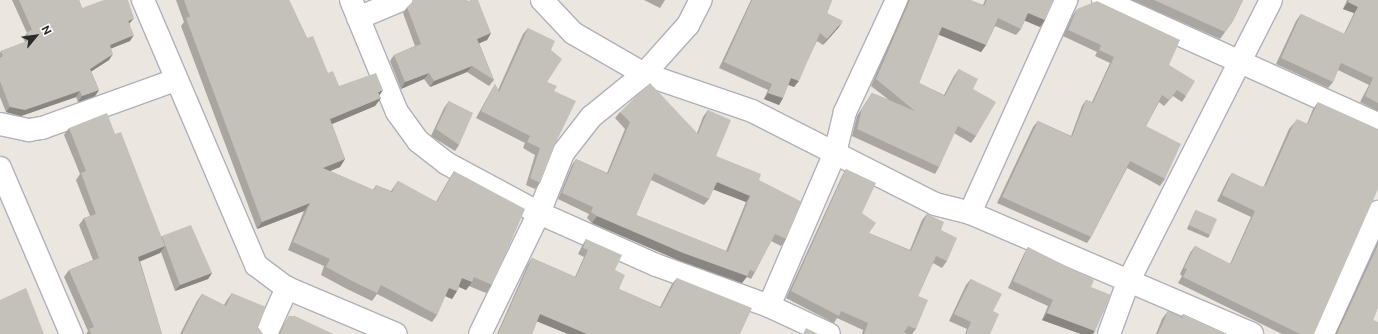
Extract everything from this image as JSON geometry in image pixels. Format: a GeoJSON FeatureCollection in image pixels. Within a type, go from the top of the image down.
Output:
{"type":"FeatureCollection","features":[{"type":"Feature","properties":{"kind":"street"},"geometry":{"type":"LineString","coordinates":[[143,0],[175,80],[256,265],[287,288],[396,334]]}},
{"type":"Feature","properties":{"kind":"street"},"geometry":{"type":"LineString","coordinates":[[401,0],[354,9],[397,112],[418,141],[446,163],[539,213],[656,265],[769,306],[829,334]]}},
{"type":"Feature","properties":{"kind":"street"},"geometry":{"type":"LineString","coordinates":[[542,0],[574,33],[644,74],[752,111],[935,204],[970,213],[1252,334]]}},
{"type":"Feature","properties":{"kind":"street"},"geometry":{"type":"LineString","coordinates":[[480,334],[539,213],[563,153],[591,117],[644,74],[688,25],[701,0]]}},
{"type":"Feature","properties":{"kind":"street"},"geometry":{"type":"LineString","coordinates":[[769,306],[835,153],[845,112],[897,0]]}},
{"type":"Feature","properties":{"kind":"street"},"geometry":{"type":"LineString","coordinates":[[970,213],[1066,0]]}},
{"type":"Feature","properties":{"kind":"street"},"geometry":{"type":"LineString","coordinates":[[1103,0],[1378,124]]}},
{"type":"Feature","properties":{"kind":"street"},"geometry":{"type":"LineString","coordinates":[[1109,334],[1128,282],[1271,0]]}},
{"type":"Feature","properties":{"kind":"street"},"geometry":{"type":"LineString","coordinates":[[0,124],[29,130],[42,128],[175,80]]}},
{"type":"Feature","properties":{"kind":"street"},"geometry":{"type":"LineString","coordinates":[[0,168],[71,334]]}},
{"type":"Feature","properties":{"kind":"street"},"geometry":{"type":"LineString","coordinates":[[1323,334],[1378,212]]}},
{"type":"Feature","properties":{"kind":"street"},"geometry":{"type":"LineString","coordinates":[[266,334],[287,288]]}},
{"type":"Feature","properties":{"kind":"building"},"geometry":{"type":"Polygon","coordinates":[[[19,0],[79,0],[82,8],[104,0],[128,0],[134,18],[128,21],[134,35],[110,45],[113,54],[90,69],[99,90],[82,96],[80,91],[25,110],[10,107],[0,81],[0,58],[3,56],[1,51],[30,40],[27,32],[32,30],[19,0]]]}},
{"type":"Feature","properties":{"kind":"building"},"geometry":{"type":"Polygon","coordinates":[[[184,0],[289,0],[307,38],[313,36],[328,73],[333,71],[339,86],[376,73],[383,90],[378,92],[381,98],[330,119],[345,159],[323,168],[374,190],[376,185],[392,192],[398,181],[437,202],[454,171],[525,209],[492,285],[474,277],[472,282],[462,278],[457,291],[449,288],[437,315],[381,285],[377,293],[352,281],[326,267],[330,259],[293,242],[310,203],[262,222],[186,18],[190,17],[184,0]]]}},
{"type":"Feature","properties":{"kind":"building"},"geometry":{"type":"Polygon","coordinates":[[[414,0],[478,0],[491,33],[477,39],[494,80],[472,66],[434,81],[429,73],[405,82],[394,55],[421,44],[407,7],[414,0]]]}},
{"type":"Feature","properties":{"kind":"building"},"geometry":{"type":"Polygon","coordinates":[[[752,0],[832,0],[827,13],[843,21],[827,39],[820,33],[799,81],[791,78],[783,98],[768,93],[772,84],[724,62],[752,0]]]}},
{"type":"Feature","properties":{"kind":"building"},"geometry":{"type":"Polygon","coordinates":[[[910,0],[970,0],[984,6],[987,0],[1054,0],[1045,20],[1028,13],[1021,29],[998,18],[986,45],[942,27],[919,83],[945,96],[959,69],[978,79],[973,89],[996,102],[976,136],[958,126],[939,167],[857,129],[862,109],[872,93],[915,111],[876,79],[910,0]]]}},
{"type":"Feature","properties":{"kind":"building"},"geometry":{"type":"Polygon","coordinates":[[[1154,0],[1243,0],[1233,21],[1225,32],[1154,0]]]}},
{"type":"Feature","properties":{"kind":"building"},"geometry":{"type":"Polygon","coordinates":[[[1349,0],[1378,0],[1378,103],[1365,96],[1373,78],[1341,63],[1333,82],[1281,58],[1301,14],[1345,34],[1358,7],[1348,2],[1349,0]]]}},
{"type":"Feature","properties":{"kind":"building"},"geometry":{"type":"Polygon","coordinates":[[[1097,1],[1180,40],[1169,65],[1195,81],[1186,96],[1177,90],[1169,100],[1162,95],[1146,126],[1181,144],[1165,179],[1130,161],[1091,237],[1002,197],[1038,121],[1072,137],[1086,100],[1093,103],[1114,57],[1099,50],[1101,45],[1068,30],[1077,9],[1097,1]]]}},
{"type":"Feature","properties":{"kind":"building"},"geometry":{"type":"Polygon","coordinates":[[[528,28],[555,41],[551,50],[562,59],[547,82],[557,86],[554,91],[576,101],[556,142],[540,183],[530,178],[540,148],[527,142],[530,136],[481,111],[495,84],[499,92],[528,28]]]}},
{"type":"Feature","properties":{"kind":"building"},"geometry":{"type":"Polygon","coordinates":[[[650,83],[698,134],[708,110],[731,120],[716,156],[761,174],[759,180],[802,202],[786,239],[775,234],[755,272],[750,270],[747,276],[683,253],[597,216],[591,212],[593,207],[562,193],[576,159],[608,174],[630,122],[620,112],[650,83]],[[654,173],[636,215],[728,252],[750,196],[717,182],[709,199],[654,173]]]}},
{"type":"Feature","properties":{"kind":"building"},"geometry":{"type":"Polygon","coordinates":[[[449,101],[473,113],[459,145],[436,129],[449,101]]]}},
{"type":"Feature","properties":{"kind":"building"},"geometry":{"type":"Polygon","coordinates":[[[1318,102],[1378,129],[1378,189],[1314,334],[1300,334],[1183,277],[1187,269],[1184,268],[1195,246],[1231,264],[1255,211],[1222,195],[1232,173],[1262,187],[1266,185],[1294,123],[1297,119],[1308,124],[1318,102]]]}},
{"type":"Feature","properties":{"kind":"building"},"geometry":{"type":"Polygon","coordinates":[[[107,113],[115,134],[121,132],[165,246],[138,257],[162,334],[91,334],[89,329],[94,327],[69,270],[99,258],[84,218],[96,214],[81,173],[86,171],[69,128],[107,113]]]}},
{"type":"Feature","properties":{"kind":"building"},"geometry":{"type":"Polygon","coordinates":[[[846,169],[876,183],[862,213],[876,223],[869,233],[911,251],[927,214],[944,222],[941,230],[957,238],[947,261],[936,256],[918,296],[928,300],[916,329],[908,326],[903,334],[864,334],[868,323],[841,311],[839,316],[791,291],[846,169]]]}},
{"type":"Feature","properties":{"kind":"building"},"geometry":{"type":"Polygon","coordinates":[[[1196,210],[1217,219],[1210,235],[1189,225],[1196,210]]]}},
{"type":"Feature","properties":{"kind":"building"},"geometry":{"type":"Polygon","coordinates":[[[191,225],[212,273],[180,285],[162,236],[191,225]]]}},
{"type":"Feature","properties":{"kind":"building"},"geometry":{"type":"Polygon","coordinates":[[[586,239],[622,255],[615,270],[625,275],[619,289],[661,308],[677,278],[752,308],[740,334],[587,334],[540,314],[532,334],[498,334],[532,258],[576,277],[588,250],[583,248],[586,239]]]}},
{"type":"Feature","properties":{"kind":"building"},"geometry":{"type":"Polygon","coordinates":[[[1378,245],[1378,307],[1373,320],[1378,322],[1378,334],[1337,334],[1378,245]]]}},
{"type":"Feature","properties":{"kind":"building"},"geometry":{"type":"Polygon","coordinates":[[[1028,247],[1094,280],[1091,287],[1111,295],[1095,331],[1047,313],[1053,300],[1013,281],[1028,247]]]}},
{"type":"Feature","properties":{"kind":"building"},"geometry":{"type":"Polygon","coordinates":[[[971,279],[1002,294],[993,311],[999,314],[990,334],[966,334],[971,322],[954,314],[971,279]]]}},
{"type":"Feature","properties":{"kind":"building"},"geometry":{"type":"Polygon","coordinates":[[[26,288],[44,334],[0,334],[0,300],[26,288]]]}},
{"type":"Feature","properties":{"kind":"building"},"geometry":{"type":"Polygon","coordinates":[[[232,293],[266,307],[258,328],[263,334],[182,334],[202,294],[226,306],[232,293]]]}},
{"type":"Feature","properties":{"kind":"building"},"geometry":{"type":"Polygon","coordinates":[[[1168,311],[1182,318],[1183,314],[1227,334],[1158,334],[1168,311]]]}},
{"type":"Feature","properties":{"kind":"building"},"geometry":{"type":"Polygon","coordinates":[[[289,316],[295,316],[333,334],[280,334],[289,316]]]}},
{"type":"Feature","properties":{"kind":"building"},"geometry":{"type":"Polygon","coordinates":[[[806,328],[818,334],[803,334],[806,328]]]}}]}
